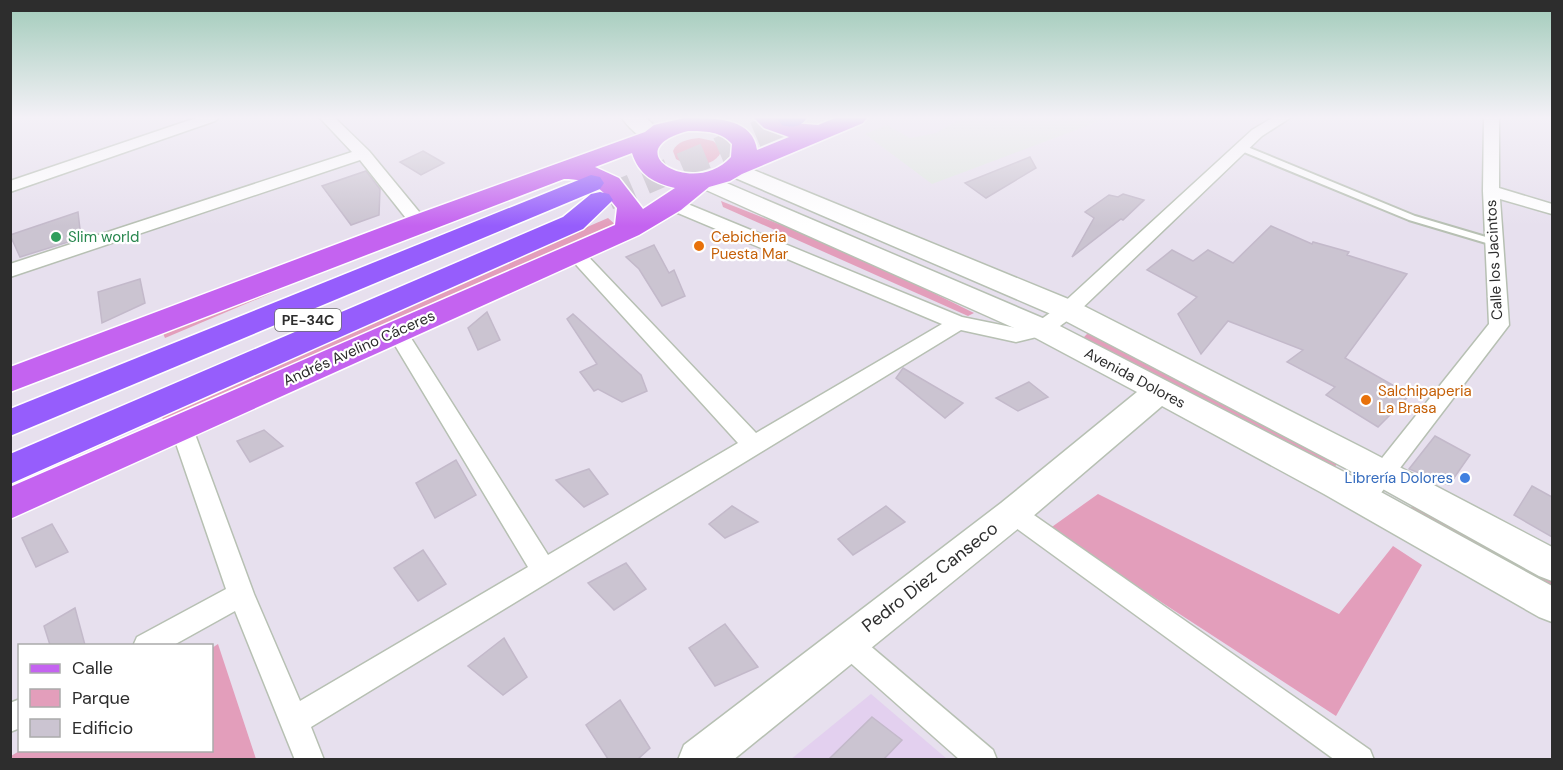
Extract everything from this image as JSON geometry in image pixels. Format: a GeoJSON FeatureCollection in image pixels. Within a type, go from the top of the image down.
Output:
{"type":"FeatureCollection","features":[{"type":"Feature","properties":{"kind":"highway"},"geometry":{"type":"LineString","coordinates":[[10,408],[322,279],[446,224],[523,186]]}},
{"type":"Feature","properties":{"kind":"highway"},"geometry":{"type":"LineString","coordinates":[[10,470],[386,322],[573,223],[591,188]]}},
{"type":"Feature","properties":{"kind":"highway","name":"PE-34C"},"geometry":{"type":"LineString","coordinates":[[10,423],[591,188]]}},
{"type":"Feature","properties":{"kind":"highway","name":"PE-34C"},"geometry":{"type":"LineString","coordinates":[[10,447],[314,318],[591,188]]}},
{"type":"Feature","properties":{"kind":"main road"},"geometry":{"type":"LineString","coordinates":[[10,380],[419,223],[523,186],[591,188],[633,154]]}},
{"type":"Feature","properties":{"kind":"main road"},"geometry":{"type":"LineString","coordinates":[[643,154],[646,164],[654,172],[667,178],[702,180],[770,154]]}},
{"type":"Feature","properties":{"kind":"main road"},"geometry":{"type":"LineString","coordinates":[[735,168],[745,154]]}},
{"type":"Feature","properties":{"kind":"main road","name":"Avenida Dolores"},"geometry":{"type":"LineString","coordinates":[[735,168],[1068,310],[1552,565]]}},
{"type":"Feature","properties":{"kind":"main road"},"geometry":{"type":"LineString","coordinates":[[591,188],[591,171],[602,178],[630,208],[629,229]]}},
{"type":"Feature","properties":{"kind":"main road","name":"Avenida Dolores"},"geometry":{"type":"LineString","coordinates":[[702,180],[1159,391],[1363,499],[1552,604]]}},
{"type":"Feature","properties":{"kind":"main road","name":"Andrés Avelino Cáceres"},"geometry":{"type":"LineString","coordinates":[[10,504],[181,426],[386,322],[575,253],[629,229],[672,204],[702,180]]}},
{"type":"Feature","properties":{"kind":"main road","name":"Pedro Diez Canseco"},"geometry":{"type":"LineString","coordinates":[[699,759],[1013,513],[1159,391]]}},
{"type":"Feature","properties":{"kind":"street"},"geometry":{"type":"LineString","coordinates":[[10,187],[106,154]]}},
{"type":"Feature","properties":{"kind":"street"},"geometry":{"type":"LineString","coordinates":[[10,271],[363,154],[419,223]]}},
{"type":"Feature","properties":{"kind":"street"},"geometry":{"type":"LineString","coordinates":[[672,204],[958,322],[1029,332],[1068,310],[1236,154]]}},
{"type":"Feature","properties":{"kind":"street","name":"Calle los Jacintos"},"geometry":{"type":"LineString","coordinates":[[1363,499],[1499,325],[1493,242],[1491,154]]}},
{"type":"Feature","properties":{"kind":"street"},"geometry":{"type":"LineString","coordinates":[[1491,191],[1552,208]]}},
{"type":"Feature","properties":{"kind":"street"},"geometry":{"type":"LineString","coordinates":[[575,253],[753,445]]}},
{"type":"Feature","properties":{"kind":"street"},"geometry":{"type":"LineString","coordinates":[[386,322],[544,570]]}},
{"type":"Feature","properties":{"kind":"street"},"geometry":{"type":"LineString","coordinates":[[295,720],[958,322]]}},
{"type":"Feature","properties":{"kind":"street"},"geometry":{"type":"LineString","coordinates":[[181,426],[241,594],[310,759]]}},
{"type":"Feature","properties":{"kind":"street"},"geometry":{"type":"LineString","coordinates":[[1013,513],[1360,759]]}},
{"type":"Feature","properties":{"kind":"street"},"geometry":{"type":"LineString","coordinates":[[148,644],[241,594]]}},
{"type":"Feature","properties":{"kind":"street"},"geometry":{"type":"LineString","coordinates":[[846,642],[983,759]]}},
{"type":"Feature","properties":{"kind":"lane"},"geometry":{"type":"LineString","coordinates":[[1256,154],[1413,218],[1493,242]]}},
{"type":"Feature","properties":{"kind":"shaded area"},"geometry":{"type":"Polygon","coordinates":[[[892,154],[1012,154],[932,184],[892,154]]]}},
{"type":"Feature","properties":{"kind":"shaded area"},"geometry":{"type":"Polygon","coordinates":[[[871,694],[947,759],[790,760],[871,694]]]}},
{"type":"Feature","properties":{"kind":"green space"},"geometry":{"type":"Polygon","coordinates":[[[674,154],[719,154],[707,164],[700,165],[687,164],[676,159],[674,154]]]}},
{"type":"Feature","properties":{"kind":"green space"},"geometry":{"type":"Polygon","coordinates":[[[721,201],[857,255],[974,313],[968,316],[723,207],[721,201]]]}},
{"type":"Feature","properties":{"kind":"green space"},"geometry":{"type":"Polygon","coordinates":[[[608,218],[616,225],[164,423],[160,411],[608,218]]]}},
{"type":"Feature","properties":{"kind":"green space"},"geometry":{"type":"Polygon","coordinates":[[[364,254],[165,338],[161,329],[364,254]]]}},
{"type":"Feature","properties":{"kind":"green space"},"geometry":{"type":"Polygon","coordinates":[[[1089,332],[1339,461],[1332,471],[1081,340],[1089,332]]]}},
{"type":"Feature","properties":{"kind":"green space"},"geometry":{"type":"Polygon","coordinates":[[[1098,494],[1339,614],[1393,546],[1422,565],[1336,716],[1049,529],[1098,494]]]}},
{"type":"Feature","properties":{"kind":"green space"},"geometry":{"type":"Polygon","coordinates":[[[1414,503],[1552,578],[1552,593],[1408,513],[1414,503]]]}},
{"type":"Feature","properties":{"kind":"green space"},"geometry":{"type":"Polygon","coordinates":[[[218,644],[256,759],[11,759],[11,756],[18,752],[213,752],[213,647],[218,644]]]}},
{"type":"Feature","properties":{"kind":"building"},"geometry":{"type":"Polygon","coordinates":[[[417,154],[428,154],[444,163],[421,175],[400,162],[417,154]]]}},
{"type":"Feature","properties":{"kind":"building"},"geometry":{"type":"Polygon","coordinates":[[[1030,157],[1036,168],[986,198],[965,183],[1030,157]]]}},
{"type":"Feature","properties":{"kind":"building"},"geometry":{"type":"Polygon","coordinates":[[[366,171],[380,189],[379,215],[351,225],[322,186],[366,171]]]}},
{"type":"Feature","properties":{"kind":"building"},"geometry":{"type":"Polygon","coordinates":[[[1123,194],[1144,200],[1123,220],[1121,219],[1072,257],[1094,218],[1085,212],[1109,195],[1118,197],[1123,194]]]}},
{"type":"Feature","properties":{"kind":"building"},"geometry":{"type":"Polygon","coordinates":[[[78,212],[81,238],[20,257],[10,235],[78,212]]]}},
{"type":"Feature","properties":{"kind":"building"},"geometry":{"type":"Polygon","coordinates":[[[1271,226],[1312,244],[1313,242],[1349,252],[1347,255],[1407,274],[1345,358],[1410,395],[1378,427],[1326,395],[1335,387],[1287,362],[1303,350],[1228,321],[1201,354],[1178,314],[1197,297],[1147,270],[1172,250],[1193,261],[1208,250],[1233,263],[1271,226]]]}},
{"type":"Feature","properties":{"kind":"building"},"geometry":{"type":"Polygon","coordinates":[[[654,245],[669,273],[674,270],[685,296],[662,306],[639,269],[626,257],[654,245]]]}},
{"type":"Feature","properties":{"kind":"building"},"geometry":{"type":"Polygon","coordinates":[[[140,279],[145,303],[102,323],[98,292],[140,279]]]}},
{"type":"Feature","properties":{"kind":"building"},"geometry":{"type":"Polygon","coordinates":[[[487,312],[500,340],[478,350],[468,328],[487,312]]]}},
{"type":"Feature","properties":{"kind":"building"},"geometry":{"type":"Polygon","coordinates":[[[573,314],[641,375],[647,391],[622,402],[598,389],[594,391],[580,372],[597,364],[567,319],[573,314]]]}},
{"type":"Feature","properties":{"kind":"building"},"geometry":{"type":"Polygon","coordinates":[[[903,368],[963,403],[945,418],[896,378],[903,368]]]}},
{"type":"Feature","properties":{"kind":"building"},"geometry":{"type":"Polygon","coordinates":[[[1029,382],[1048,397],[1018,411],[996,398],[1029,382]]]}},
{"type":"Feature","properties":{"kind":"building"},"geometry":{"type":"Polygon","coordinates":[[[264,430],[283,446],[250,462],[237,441],[264,430]]]}},
{"type":"Feature","properties":{"kind":"building"},"geometry":{"type":"Polygon","coordinates":[[[1435,436],[1470,455],[1449,485],[1409,469],[1435,436]]]}},
{"type":"Feature","properties":{"kind":"building"},"geometry":{"type":"Polygon","coordinates":[[[456,460],[476,495],[435,518],[416,483],[456,460]]]}},
{"type":"Feature","properties":{"kind":"building"},"geometry":{"type":"Polygon","coordinates":[[[589,469],[608,494],[584,507],[556,480],[589,469]]]}},
{"type":"Feature","properties":{"kind":"building"},"geometry":{"type":"Polygon","coordinates":[[[1532,486],[1552,497],[1552,537],[1514,515],[1532,486]]]}},
{"type":"Feature","properties":{"kind":"building"},"geometry":{"type":"Polygon","coordinates":[[[732,506],[758,522],[725,538],[709,524],[732,506]]]}},
{"type":"Feature","properties":{"kind":"building"},"geometry":{"type":"Polygon","coordinates":[[[886,506],[905,522],[853,555],[838,539],[886,506]]]}},
{"type":"Feature","properties":{"kind":"building"},"geometry":{"type":"Polygon","coordinates":[[[52,524],[68,552],[36,567],[22,538],[52,524]]]}},
{"type":"Feature","properties":{"kind":"building"},"geometry":{"type":"Polygon","coordinates":[[[423,550],[446,584],[418,601],[394,568],[423,550]]]}},
{"type":"Feature","properties":{"kind":"building"},"geometry":{"type":"Polygon","coordinates":[[[626,563],[646,589],[614,610],[588,583],[626,563]]]}},
{"type":"Feature","properties":{"kind":"building"},"geometry":{"type":"Polygon","coordinates":[[[75,608],[85,644],[50,644],[44,626],[75,608]]]}},
{"type":"Feature","properties":{"kind":"building"},"geometry":{"type":"Polygon","coordinates":[[[725,624],[758,667],[715,686],[689,648],[725,624]]]}},
{"type":"Feature","properties":{"kind":"building"},"geometry":{"type":"Polygon","coordinates":[[[504,638],[527,677],[503,695],[468,666],[504,638]]]}},
{"type":"Feature","properties":{"kind":"building"},"geometry":{"type":"Polygon","coordinates":[[[620,700],[650,748],[638,759],[608,759],[586,725],[620,700]]]}},
{"type":"Feature","properties":{"kind":"building"},"geometry":{"type":"Polygon","coordinates":[[[872,717],[902,740],[884,759],[829,759],[872,717]]]}},
{"type":"Feature","properties":{"kind":"tunnel"},"geometry":{"type":"LineString","coordinates":[[608,197],[710,154]]}},
{"type":"Feature","properties":{"kind":"place","name":"Slim world"},"geometry":{"type":"Point","coordinates":[56,237]}},
{"type":"Feature","properties":{"kind":"place","name":"Cebicheria Puesta Mar"},"geometry":{"type":"Point","coordinates":[699,246]}},
{"type":"Feature","properties":{"kind":"place","name":"Salchipaperia La Brasa"},"geometry":{"type":"Point","coordinates":[1366,400]}},
{"type":"Feature","properties":{"kind":"place","name":"Librería Dolores"},"geometry":{"type":"Point","coordinates":[1465,478]}}]}
